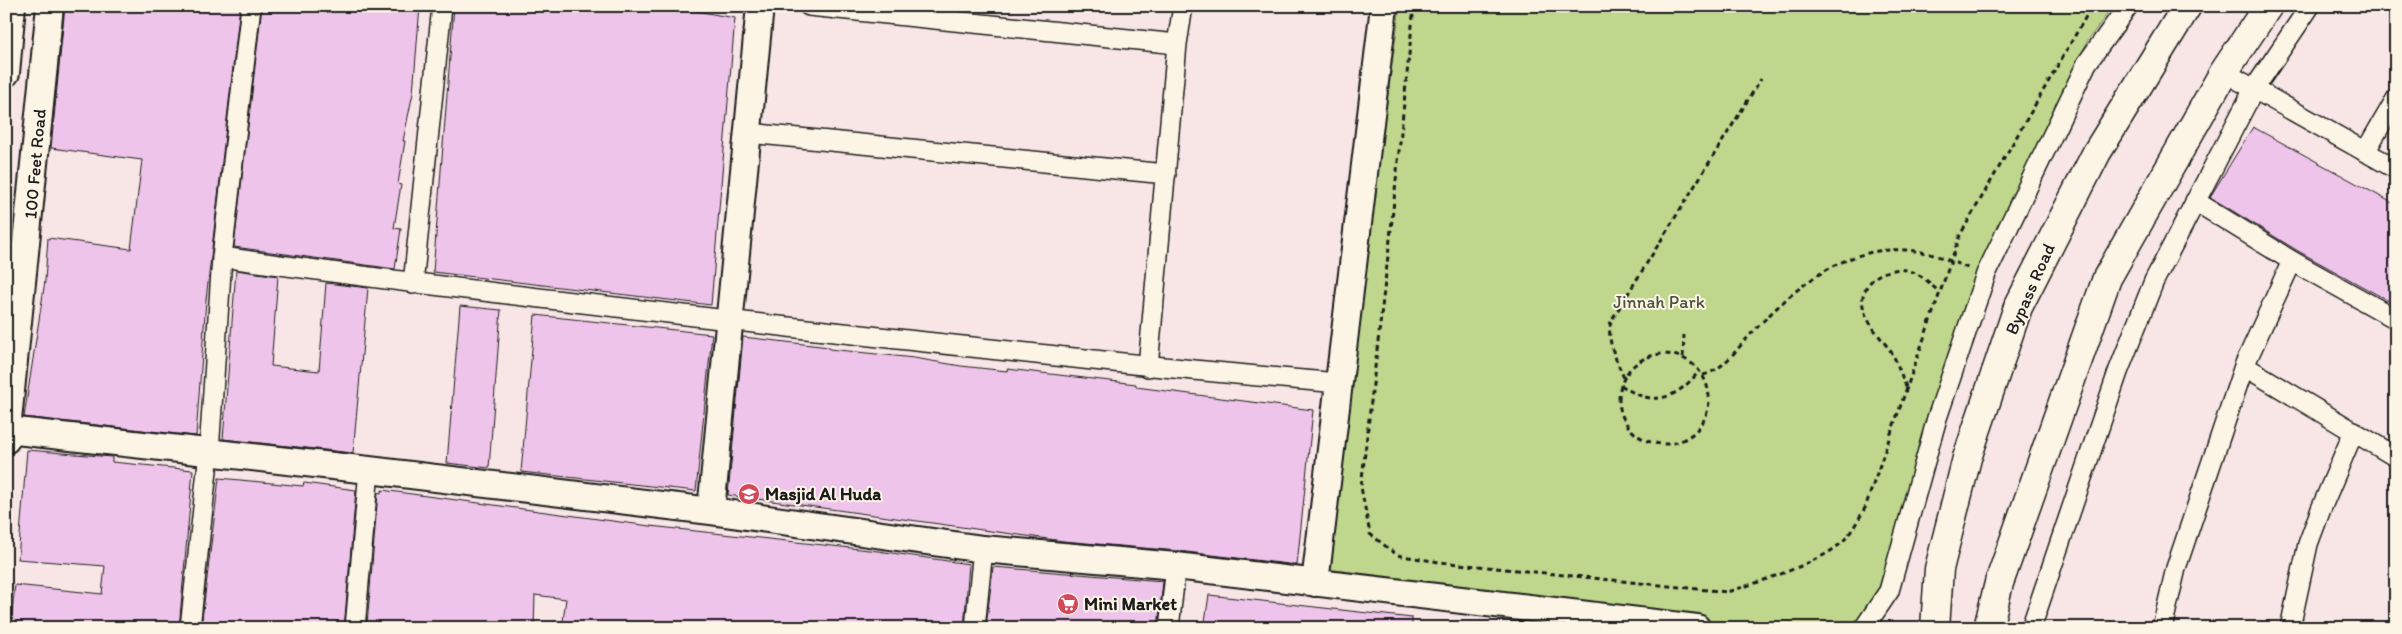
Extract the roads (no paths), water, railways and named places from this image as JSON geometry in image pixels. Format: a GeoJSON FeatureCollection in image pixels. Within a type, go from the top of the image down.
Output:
{"type":"FeatureCollection","features":[{"type":"Feature","properties":{"kind":"main road","name":"Bypass Road"},"geometry":{"type":"LineString","coordinates":[[1935,628],[1939,569],[1967,458],[2018,307],[2097,152],[2187,6]]}},
{"type":"Feature","properties":{"kind":"main road"},"geometry":{"type":"LineString","coordinates":[[1988,628],[2002,574],[2107,278],[2224,72],[2268,6]]}},
{"type":"Feature","properties":{"kind":"street"},"geometry":{"type":"LineString","coordinates":[[6,73],[12,6]]}},
{"type":"Feature","properties":{"kind":"street","name":"100 Feet Road"},"geometry":{"type":"LineString","coordinates":[[7,433],[16,255],[50,6]]}},
{"type":"Feature","properties":{"kind":"street"},"geometry":{"type":"LineString","coordinates":[[190,628],[209,452],[222,257],[250,6]]}},
{"type":"Feature","properties":{"kind":"street"},"geometry":{"type":"LineString","coordinates":[[413,284],[442,6]]}},
{"type":"Feature","properties":{"kind":"street"},"geometry":{"type":"LineString","coordinates":[[711,512],[760,6]]}},
{"type":"Feature","properties":{"kind":"street"},"geometry":{"type":"LineString","coordinates":[[809,6],[1177,44]]}},
{"type":"Feature","properties":{"kind":"street"},"geometry":{"type":"LineString","coordinates":[[1148,367],[1177,44],[1183,6]]}},
{"type":"Feature","properties":{"kind":"street"},"geometry":{"type":"LineString","coordinates":[[1315,584],[1384,6]]}},
{"type":"Feature","properties":{"kind":"street"},"geometry":{"type":"LineString","coordinates":[[1864,628],[1889,591],[1937,418],[1986,274],[2087,63],[2128,6]]}},
{"type":"Feature","properties":{"kind":"street"},"geometry":{"type":"LineString","coordinates":[[2031,628],[2118,372],[2154,281],[2254,89],[2310,6]]}},
{"type":"Feature","properties":{"kind":"street"},"geometry":{"type":"LineString","coordinates":[[2224,72],[2396,169]]}},
{"type":"Feature","properties":{"kind":"street"},"geometry":{"type":"LineString","coordinates":[[2364,152],[2396,99]]}},
{"type":"Feature","properties":{"kind":"street"},"geometry":{"type":"LineString","coordinates":[[748,133],[1166,174]]}},
{"type":"Feature","properties":{"kind":"street"},"geometry":{"type":"LineString","coordinates":[[2195,201],[2292,261],[2396,319]]}},
{"type":"Feature","properties":{"kind":"street"},"geometry":{"type":"LineString","coordinates":[[222,257],[413,284],[730,320],[1148,367],[1339,383]]}},
{"type":"Feature","properties":{"kind":"street"},"geometry":{"type":"LineString","coordinates":[[2162,628],[2176,568],[2244,366],[2292,261]]}},
{"type":"Feature","properties":{"kind":"street"},"geometry":{"type":"LineString","coordinates":[[2244,366],[2396,457]]}},
{"type":"Feature","properties":{"kind":"street"},"geometry":{"type":"LineString","coordinates":[[2290,628],[2308,544],[2320,509],[2354,431]]}},
{"type":"Feature","properties":{"kind":"street"},"geometry":{"type":"LineString","coordinates":[[7,433],[209,452],[369,470],[711,512],[983,549],[1176,566],[1690,627]]}},
{"type":"Feature","properties":{"kind":"street"},"geometry":{"type":"LineString","coordinates":[[355,628],[369,470]]}},
{"type":"Feature","properties":{"kind":"street"},"geometry":{"type":"LineString","coordinates":[[975,628],[983,549]]}},
{"type":"Feature","properties":{"kind":"street"},"geometry":{"type":"LineString","coordinates":[[1169,628],[1176,566]]}},
{"type":"Feature","properties":{"kind":"place","name":"Masjid Al Huda"},"geometry":{"type":"Point","coordinates":[749,494]}},
{"type":"Feature","properties":{"kind":"place","name":"Mini Market"},"geometry":{"type":"Point","coordinates":[1068,604]}},
{"type":"Feature","properties":{"kind":"park label","name":"Jinnah Park"},"geometry":{"type":"Point","coordinates":[1659,302]}}]}
